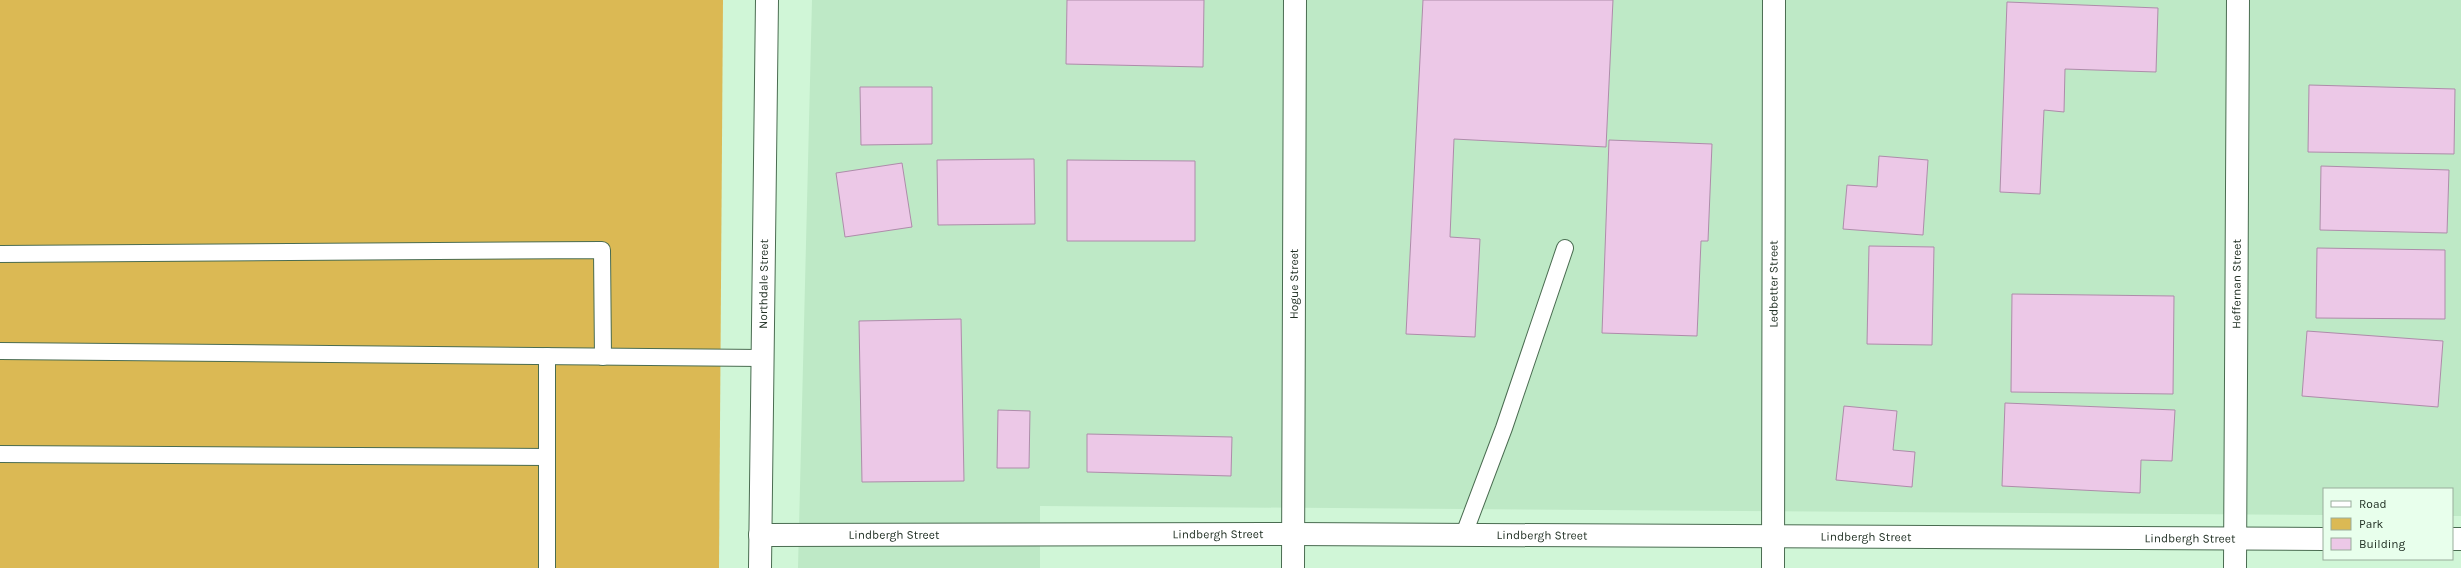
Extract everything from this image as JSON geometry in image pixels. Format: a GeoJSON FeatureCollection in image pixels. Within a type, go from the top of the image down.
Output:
{"type":"FeatureCollection","features":[{"type":"Feature","properties":{"kind":"street","name":"Northdale Street"},"geometry":{"type":"LineString","coordinates":[[760,568],[768,0]]}},
{"type":"Feature","properties":{"kind":"street","name":"Hogue Street"},"geometry":{"type":"LineString","coordinates":[[1293,568],[1295,0]]}},
{"type":"Feature","properties":{"kind":"street","name":"Ledbetter Street"},"geometry":{"type":"LineString","coordinates":[[1773,568],[1774,0]]}},
{"type":"Feature","properties":{"kind":"street","name":"Heffernan Street"},"geometry":{"type":"LineString","coordinates":[[2235,568],[2238,0]]}},
{"type":"Feature","properties":{"kind":"street","name":"Lindbergh Street"},"geometry":{"type":"LineString","coordinates":[[760,535],[1464,534],[2323,539]]}},
{"type":"Feature","properties":{"kind":"lane"},"geometry":{"type":"LineString","coordinates":[[1464,534],[1504,428],[1565,248]]}},
{"type":"Feature","properties":{"kind":"lane"},"geometry":{"type":"LineString","coordinates":[[0,254],[602,250],[603,357]]}},
{"type":"Feature","properties":{"kind":"lane"},"geometry":{"type":"LineString","coordinates":[[0,351],[762,358]]}},
{"type":"Feature","properties":{"kind":"lane"},"geometry":{"type":"LineString","coordinates":[[547,356],[547,568]]}},
{"type":"Feature","properties":{"kind":"lane"},"geometry":{"type":"LineString","coordinates":[[0,454],[547,457]]}},
{"type":"Feature","properties":{"kind":"shaded area"},"geometry":{"type":"Polygon","coordinates":[[[812,0],[2461,0],[2461,516],[2453,516],[2453,488],[2323,488],[2323,515],[1040,506],[1040,568],[798,568],[812,0]]]}},
{"type":"Feature","properties":{"kind":"green space"},"geometry":{"type":"Polygon","coordinates":[[[0,0],[723,0],[719,568],[0,568],[0,0]]]}},
{"type":"Feature","properties":{"kind":"building"},"geometry":{"type":"Polygon","coordinates":[[[1067,0],[1204,0],[1203,67],[1066,64],[1067,0]]]}},
{"type":"Feature","properties":{"kind":"building"},"geometry":{"type":"Polygon","coordinates":[[[1423,0],[1613,0],[1606,147],[1454,139],[1450,237],[1480,239],[1475,337],[1406,334],[1423,0]]]}},
{"type":"Feature","properties":{"kind":"building"},"geometry":{"type":"Polygon","coordinates":[[[2007,2],[2158,8],[2156,72],[2065,69],[2064,112],[2044,110],[2040,194],[2000,192],[2007,2]]]}},
{"type":"Feature","properties":{"kind":"building"},"geometry":{"type":"Polygon","coordinates":[[[2309,85],[2455,89],[2454,154],[2308,152],[2309,85]]]}},
{"type":"Feature","properties":{"kind":"building"},"geometry":{"type":"Polygon","coordinates":[[[860,87],[932,87],[932,144],[861,145],[860,87]]]}},
{"type":"Feature","properties":{"kind":"building"},"geometry":{"type":"Polygon","coordinates":[[[1609,140],[1712,144],[1708,241],[1701,241],[1697,336],[1602,333],[1609,140]]]}},
{"type":"Feature","properties":{"kind":"building"},"geometry":{"type":"Polygon","coordinates":[[[1879,156],[1928,160],[1923,235],[1843,229],[1847,185],[1877,187],[1879,156]]]}},
{"type":"Feature","properties":{"kind":"building"},"geometry":{"type":"Polygon","coordinates":[[[1034,159],[1035,224],[938,225],[937,160],[1034,159]]]}},
{"type":"Feature","properties":{"kind":"building"},"geometry":{"type":"Polygon","coordinates":[[[1067,160],[1195,161],[1195,241],[1067,241],[1067,160]]]}},
{"type":"Feature","properties":{"kind":"building"},"geometry":{"type":"Polygon","coordinates":[[[902,163],[912,227],[845,237],[836,173],[902,163]]]}},
{"type":"Feature","properties":{"kind":"building"},"geometry":{"type":"Polygon","coordinates":[[[2321,166],[2449,170],[2447,233],[2320,230],[2321,166]]]}},
{"type":"Feature","properties":{"kind":"building"},"geometry":{"type":"Polygon","coordinates":[[[1869,246],[1934,247],[1932,345],[1867,344],[1869,246]]]}},
{"type":"Feature","properties":{"kind":"building"},"geometry":{"type":"Polygon","coordinates":[[[2317,248],[2445,250],[2445,319],[2316,318],[2317,248]]]}},
{"type":"Feature","properties":{"kind":"building"},"geometry":{"type":"Polygon","coordinates":[[[2012,294],[2174,296],[2173,394],[2011,392],[2012,294]]]}},
{"type":"Feature","properties":{"kind":"building"},"geometry":{"type":"Polygon","coordinates":[[[961,319],[964,481],[862,482],[859,321],[961,319]]]}},
{"type":"Feature","properties":{"kind":"building"},"geometry":{"type":"Polygon","coordinates":[[[2307,331],[2443,341],[2438,407],[2302,396],[2307,331]]]}},
{"type":"Feature","properties":{"kind":"building"},"geometry":{"type":"Polygon","coordinates":[[[2005,403],[2175,410],[2172,461],[2141,460],[2140,493],[2002,486],[2005,403]]]}},
{"type":"Feature","properties":{"kind":"building"},"geometry":{"type":"Polygon","coordinates":[[[1844,406],[1897,411],[1893,450],[1915,452],[1912,487],[1836,480],[1844,406]]]}},
{"type":"Feature","properties":{"kind":"building"},"geometry":{"type":"Polygon","coordinates":[[[998,410],[1030,411],[1029,468],[997,468],[998,410]]]}},
{"type":"Feature","properties":{"kind":"building"},"geometry":{"type":"Polygon","coordinates":[[[1087,434],[1232,437],[1231,476],[1087,472],[1087,434]]]}}]}
